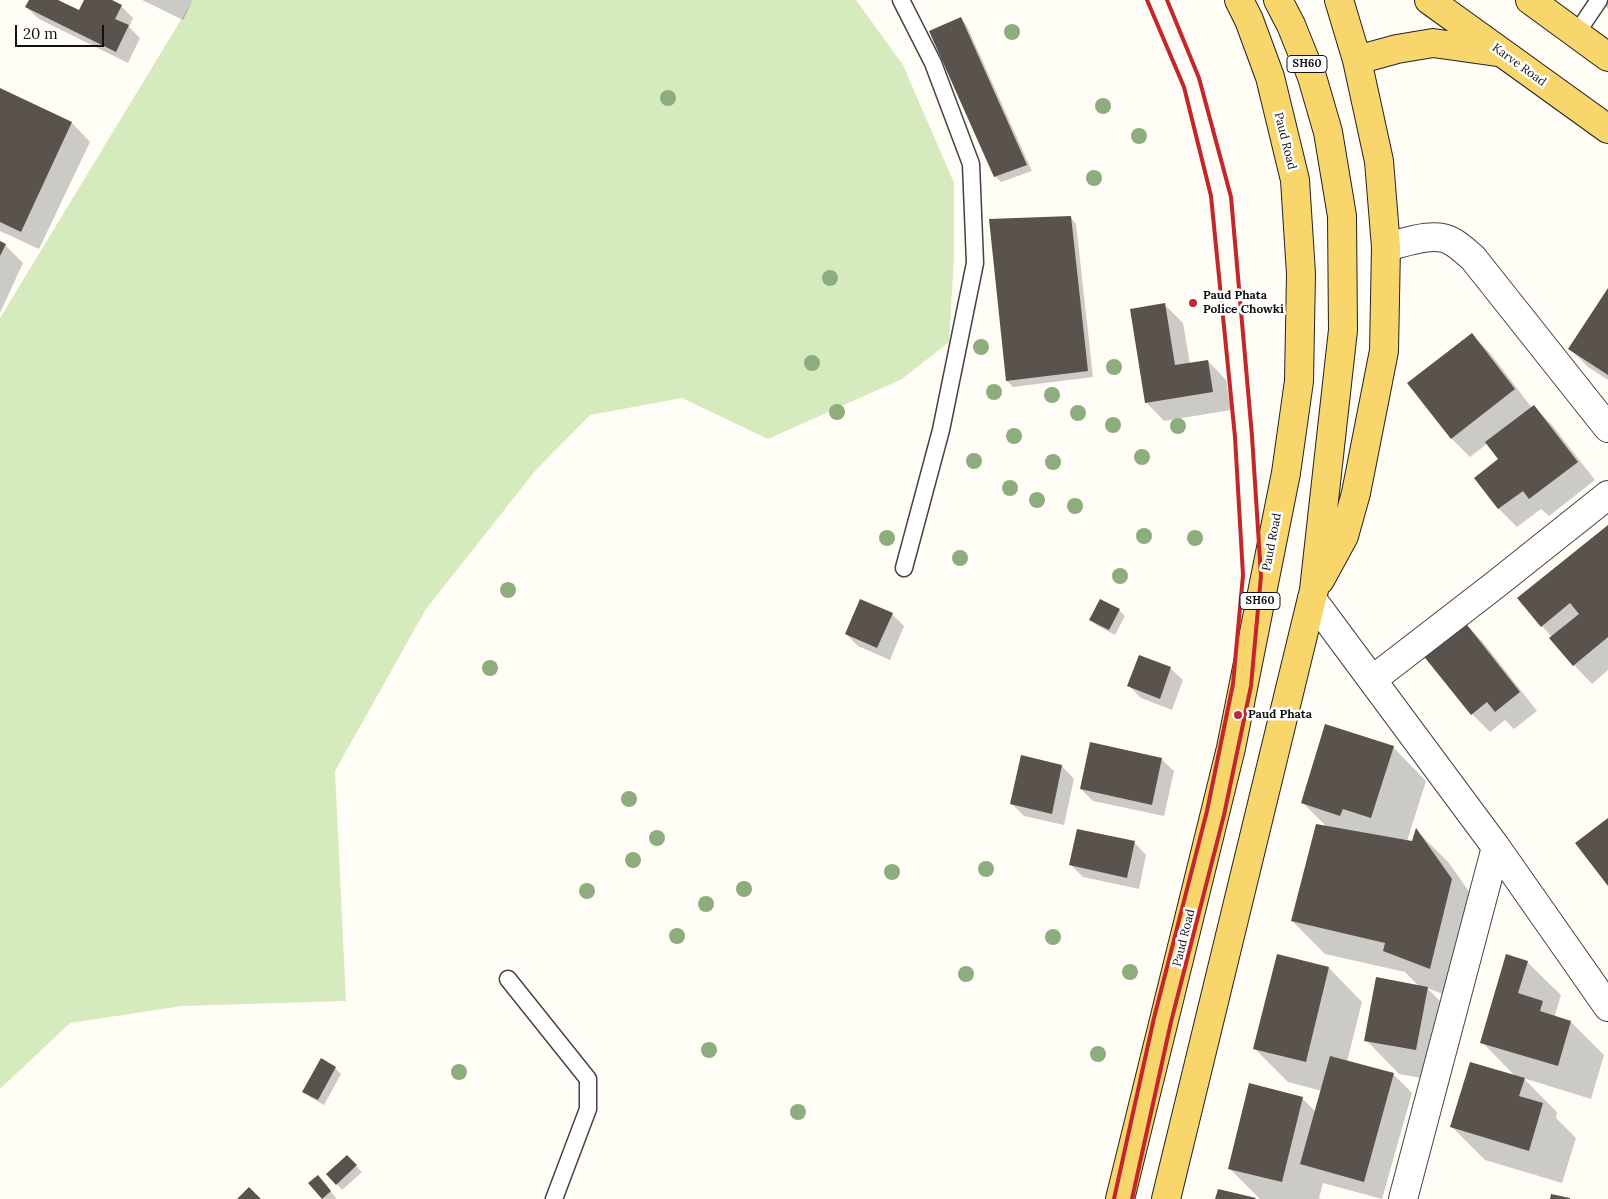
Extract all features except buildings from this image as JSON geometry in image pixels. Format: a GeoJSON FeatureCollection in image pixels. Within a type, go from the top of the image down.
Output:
{"type":"FeatureCollection","features":[{"type":"Feature","properties":{"kind":"main road","name":"SH60"},"geometry":{"type":"LineString","coordinates":[[1278,0],[1291,24],[1312,77],[1328,132],[1342,216],[1343,330],[1313,594]]}},
{"type":"Feature","properties":{"kind":"main road"},"geometry":{"type":"LineString","coordinates":[[1166,1199],[1313,594],[1344,536],[1356,493],[1384,351],[1386,247],[1379,161],[1357,60],[1339,0]]}},
{"type":"Feature","properties":{"kind":"main road","name":"Karve Road"},"geometry":{"type":"LineString","coordinates":[[1429,0],[1608,130]]}},
{"type":"Feature","properties":{"kind":"main road"},"geometry":{"type":"LineString","coordinates":[[1530,0],[1608,57]]}},
{"type":"Feature","properties":{"kind":"main road","name":"Paud Road"},"geometry":{"type":"LineString","coordinates":[[1120,1199],[1231,748],[1286,473],[1299,381],[1301,274],[1295,180],[1251,7]]}},
{"type":"Feature","properties":{"kind":"main road"},"geometry":{"type":"LineString","coordinates":[[1357,60],[1397,49],[1433,43],[1501,52]]}},
{"type":"Feature","properties":{"kind":"street"},"geometry":{"type":"LineString","coordinates":[[1386,247],[1432,236],[1450,240],[1462,248],[1473,258],[1608,428]]}},
{"type":"Feature","properties":{"kind":"street"},"geometry":{"type":"LineString","coordinates":[[1372,680],[1608,495]]}},
{"type":"Feature","properties":{"kind":"street"},"geometry":{"type":"LineString","coordinates":[[1313,594],[1372,680],[1496,847],[1608,1007]]}},
{"type":"Feature","properties":{"kind":"street"},"geometry":{"type":"LineString","coordinates":[[1403,1199],[1496,847]]}},
{"type":"Feature","properties":{"kind":"lane"},"geometry":{"type":"LineString","coordinates":[[901,0],[933,63],[971,164],[975,263],[941,430],[904,568]]}},
{"type":"Feature","properties":{"kind":"lane"},"geometry":{"type":"LineString","coordinates":[[1576,34],[1599,0]]}},
{"type":"Feature","properties":{"kind":"lane"},"geometry":{"type":"LineString","coordinates":[[508,979],[588,1079],[588,1109],[554,1199]]}},
{"type":"Feature","properties":{"kind":"green space"},"geometry":{"type":"Polygon","coordinates":[[[193,0],[856,0],[903,65],[954,183],[954,258],[949,342],[902,379],[768,439],[682,398],[590,415],[535,471],[426,609],[335,771],[346,1001],[182,1006],[70,1023],[0,1089],[0,318],[193,0]]]}},
{"type":"Feature","properties":{"kind":"railway"},"geometry":{"type":"LineString","coordinates":[[1114,1199],[1154,1018],[1207,811],[1233,684],[1243,575],[1235,437],[1211,196],[1184,87],[1147,0]]}},
{"type":"Feature","properties":{"kind":"railway"},"geometry":{"type":"LineString","coordinates":[[1132,1199],[1171,1022],[1224,815],[1251,686],[1261,576],[1252,436],[1231,197],[1199,78],[1167,0]]}},
{"type":"Feature","properties":{"kind":"place","name":"Paud Phata Police Chowki"},"geometry":{"type":"Point","coordinates":[1193,303]}},
{"type":"Feature","properties":{"kind":"place","name":"Paud Phata"},"geometry":{"type":"Point","coordinates":[1238,715]}}]}
